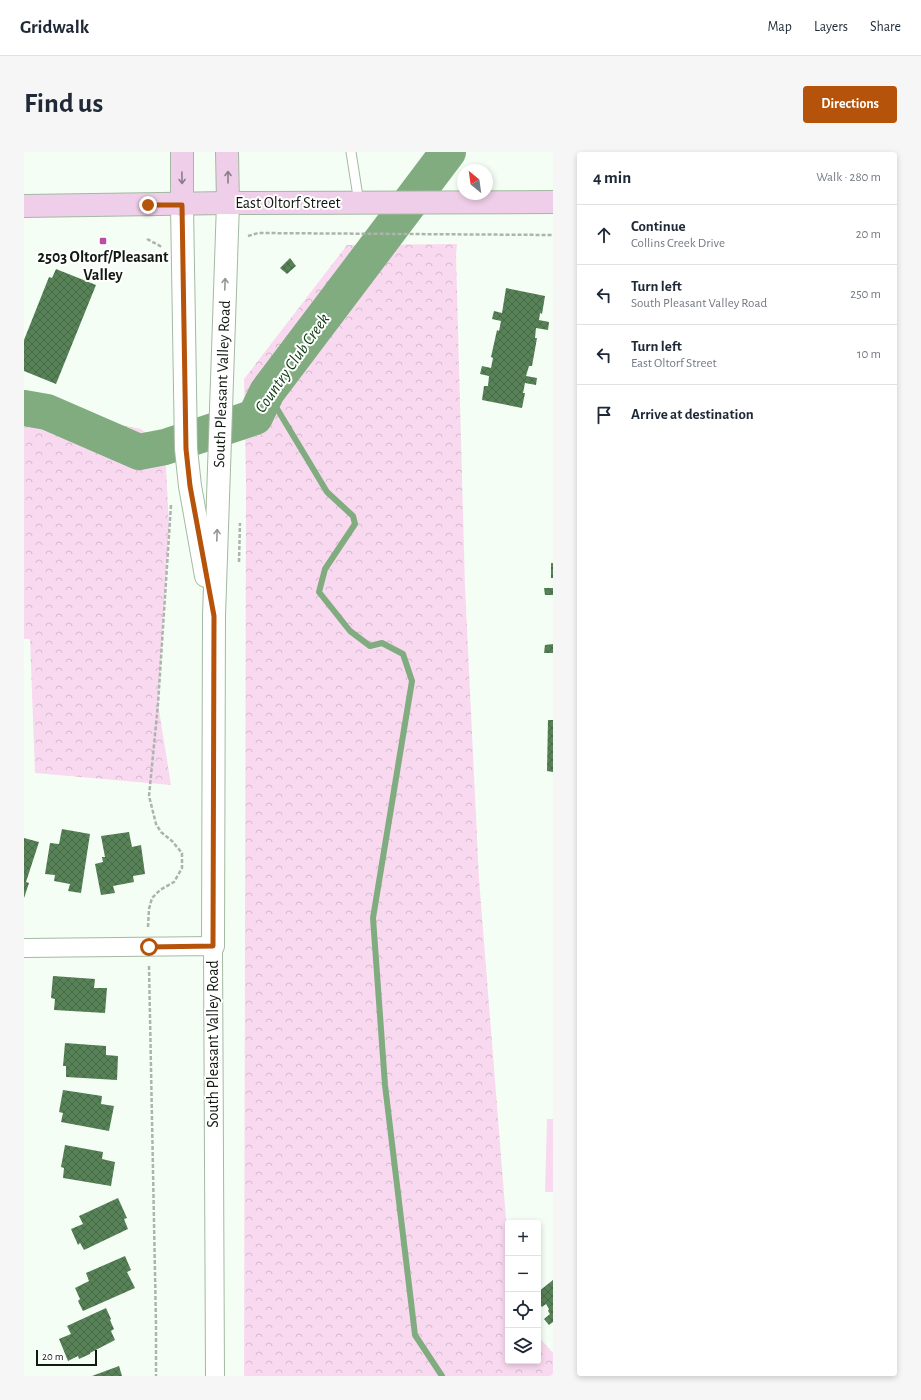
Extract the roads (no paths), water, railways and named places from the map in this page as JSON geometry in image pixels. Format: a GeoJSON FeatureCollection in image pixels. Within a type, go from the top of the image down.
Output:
{"type":"FeatureCollection","features":[{"type":"Feature","properties":{"kind":"main road","name":"South Pleasant Valley Road"},"geometry":{"type":"LineString","coordinates":[[182,152],[182,205]]}},
{"type":"Feature","properties":{"kind":"main road","name":"South Pleasant Valley Road"},"geometry":{"type":"LineString","coordinates":[[228,152],[228,203]]}},
{"type":"Feature","properties":{"kind":"main road","name":"East Oltorf Street"},"geometry":{"type":"LineString","coordinates":[[24,206],[182,205],[228,203],[553,202]]}},
{"type":"Feature","properties":{"kind":"street","name":"South Pleasant Valley Road"},"geometry":{"type":"LineString","coordinates":[[215,1376],[213,946],[214,616],[228,203]]}},
{"type":"Feature","properties":{"kind":"street","name":"South Pleasant Valley Road"},"geometry":{"type":"LineString","coordinates":[[182,205],[186,449],[190,486],[214,616]]}},
{"type":"Feature","properties":{"kind":"street"},"geometry":{"type":"LineString","coordinates":[[24,948],[213,946]]}},
{"type":"Feature","properties":{"kind":"lane"},"geometry":{"type":"LineString","coordinates":[[351,152],[367,203]]}},
{"type":"Feature","properties":{"kind":"waterway","name":"Country Club Creek"},"geometry":{"type":"LineString","coordinates":[[24,408],[47,412],[139,452],[165,447],[255,417],[267,392],[448,152]]}},
{"type":"Feature","properties":{"kind":"waterway"},"geometry":{"type":"LineString","coordinates":[[267,392],[327,492],[353,516],[355,524],[325,569],[319,592],[350,631],[370,646],[382,643],[403,654],[412,681],[373,918],[385,1085],[415,1335],[442,1376]]}},
{"type":"Feature","properties":{"kind":"place","name":"2503 Oltorf/Pleasant Valley"},"geometry":{"type":"Point","coordinates":[103,241]}}]}
